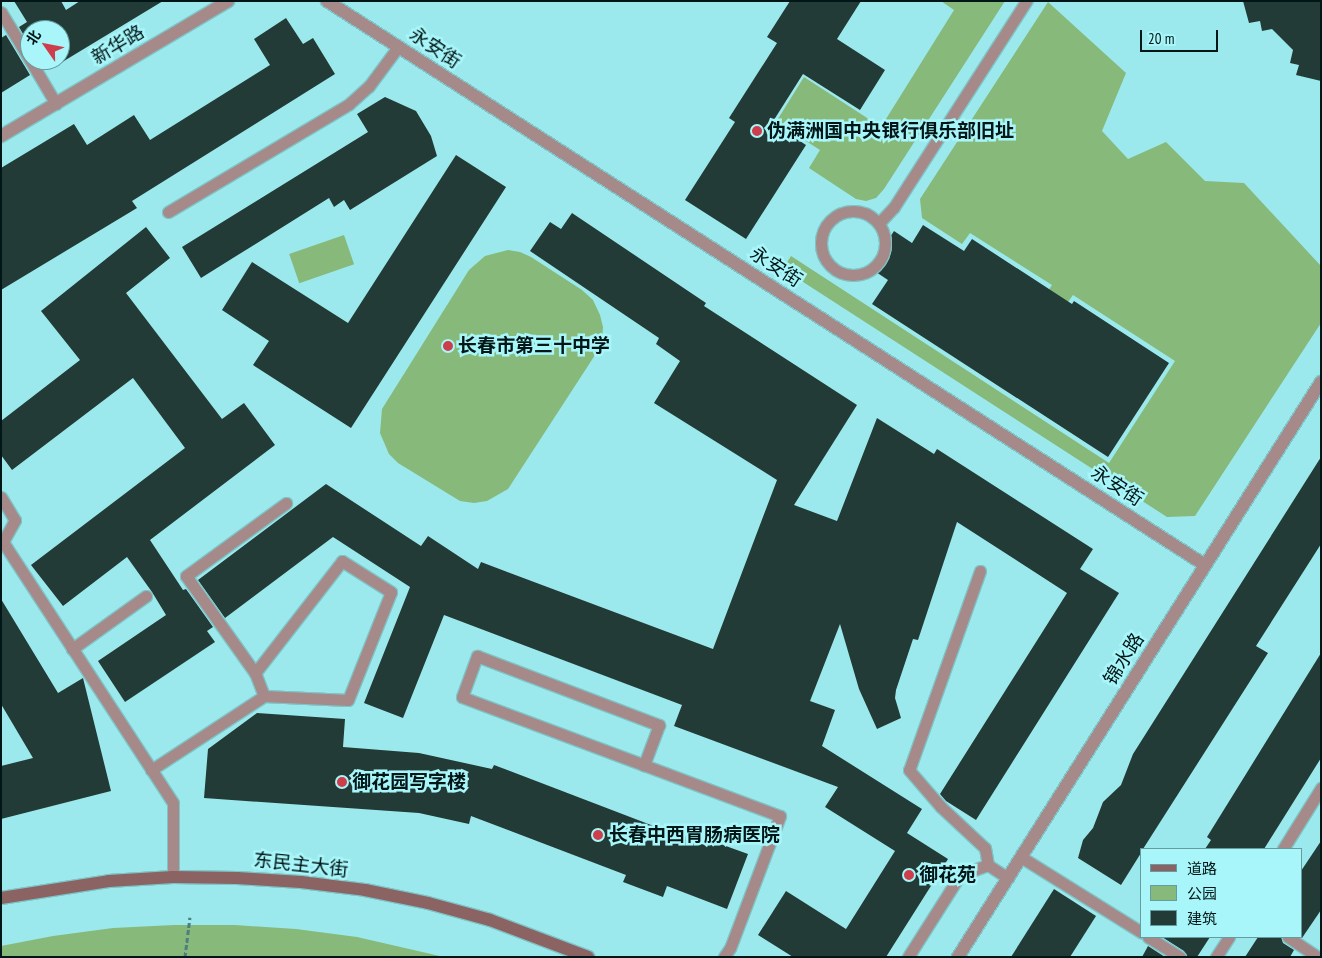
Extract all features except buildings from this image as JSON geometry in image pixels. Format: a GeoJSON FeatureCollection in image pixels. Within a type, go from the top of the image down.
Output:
{"type":"FeatureCollection","features":[{"type":"Feature","properties":{"kind":"main road","name":"东民主大街"},"geometry":{"type":"LineString","coordinates":[[1,898],[109,881],[173,877],[301,882],[365,890],[428,903],[490,920],[588,957]]}},
{"type":"Feature","properties":{"kind":"street","name":"新华路"},"geometry":{"type":"LineString","coordinates":[[1,136],[228,1]]}},
{"type":"Feature","properties":{"kind":"street","name":"永安街"},"geometry":{"type":"LineString","coordinates":[[327,1],[1205,565]]}},
{"type":"Feature","properties":{"kind":"street","name":"锦水路"},"geometry":{"type":"LineString","coordinates":[[958,957],[1321,382]]}},
{"type":"Feature","properties":{"kind":"lane"},"geometry":{"type":"LineString","coordinates":[[878,223],[894,207],[1026,1]]}},
{"type":"Feature","properties":{"kind":"lane"},"geometry":{"type":"LineString","coordinates":[[1,12],[20,43]]}},
{"type":"Feature","properties":{"kind":"lane"},"geometry":{"type":"LineString","coordinates":[[168,212],[349,104],[369,86],[398,47]]}},
{"type":"Feature","properties":{"kind":"lane"},"geometry":{"type":"LineString","coordinates":[[36,70],[56,104]]}},
{"type":"Feature","properties":{"kind":"lane"},"geometry":{"type":"LineString","coordinates":[[858,211],[869,215],[878,223],[884,234],[883,256],[869,272],[853,275],[837,272],[829,265],[821,246],[822,236],[826,226],[834,217],[845,212],[858,211]]}},
{"type":"Feature","properties":{"kind":"lane"},"geometry":{"type":"LineString","coordinates":[[1,497],[15,520],[3,542],[172,803],[173,877]]}},
{"type":"Feature","properties":{"kind":"lane"},"geometry":{"type":"LineString","coordinates":[[264,696],[255,673],[186,576],[286,503]]}},
{"type":"Feature","properties":{"kind":"lane"},"geometry":{"type":"LineString","coordinates":[[151,770],[264,696],[348,700],[391,592],[342,561],[255,673]]}},
{"type":"Feature","properties":{"kind":"lane"},"geometry":{"type":"LineString","coordinates":[[980,571],[909,770],[941,807],[985,848],[988,865],[1008,878]]}},
{"type":"Feature","properties":{"kind":"lane"},"geometry":{"type":"LineString","coordinates":[[72,649],[146,596]]}},
{"type":"Feature","properties":{"kind":"lane"},"geometry":{"type":"LineString","coordinates":[[644,765],[659,725],[477,656],[462,697],[780,816],[730,948],[724,957]]}},
{"type":"Feature","properties":{"kind":"lane"},"geometry":{"type":"LineString","coordinates":[[1284,848],[1321,788]]}},
{"type":"Feature","properties":{"kind":"lane"},"geometry":{"type":"LineString","coordinates":[[1021,857],[1140,931]]}},
{"type":"Feature","properties":{"kind":"lane"},"geometry":{"type":"LineString","coordinates":[[908,957],[960,875],[988,865]]}},
{"type":"Feature","properties":{"kind":"lane"},"geometry":{"type":"LineString","coordinates":[[1150,938],[1180,957]]}},
{"type":"Feature","properties":{"kind":"lane"},"geometry":{"type":"LineString","coordinates":[[1216,957],[1228,938]]}},
{"type":"Feature","properties":{"kind":"lane"},"geometry":{"type":"LineString","coordinates":[[1290,938],[1318,957]]}},
{"type":"Feature","properties":{"kind":"path"},"geometry":{"type":"LineString","coordinates":[[186,957],[190,917]]}},
{"type":"Feature","properties":{"kind":"green space"},"geometry":{"type":"Polygon","coordinates":[[[941,1],[1005,1],[884,189],[876,198],[866,201],[856,199],[809,168],[820,150],[776,122],[804,77],[881,127],[954,10],[941,1]]]}},
{"type":"Feature","properties":{"kind":"green space"},"geometry":{"type":"Polygon","coordinates":[[[1048,2],[1126,73],[1102,131],[1128,159],[1166,142],[1205,181],[1244,183],[1321,266],[1321,323],[1195,516],[1167,517],[783,269],[791,256],[1109,463],[1175,361],[1073,295],[1063,309],[1044,297],[1052,285],[970,233],[962,244],[922,218],[920,199],[1048,2]]]}},
{"type":"Feature","properties":{"kind":"green space"},"geometry":{"type":"Polygon","coordinates":[[[344,235],[354,264],[299,283],[289,254],[344,235]]]}},
{"type":"Feature","properties":{"kind":"green space"},"geometry":{"type":"Polygon","coordinates":[[[508,250],[520,252],[531,257],[582,290],[593,300],[603,327],[602,340],[597,352],[508,489],[487,501],[474,503],[460,501],[398,463],[389,454],[380,433],[382,409],[469,270],[485,256],[508,250]]]}},
{"type":"Feature","properties":{"kind":"green space"},"geometry":{"type":"Polygon","coordinates":[[[235,925],[296,929],[357,937],[444,957],[1,957],[1,946],[53,936],[113,928],[235,925]]]}},
{"type":"Feature","properties":{"kind":"place","name":"伪满洲国中央银行俱乐部旧址"},"geometry":{"type":"Point","coordinates":[757,131]}},
{"type":"Feature","properties":{"kind":"place","name":"长春市第三十中学"},"geometry":{"type":"Point","coordinates":[448,346]}},
{"type":"Feature","properties":{"kind":"place","name":"御花园写字楼"},"geometry":{"type":"Point","coordinates":[342,782]}},
{"type":"Feature","properties":{"kind":"place","name":"长春中西胃肠病医院"},"geometry":{"type":"Point","coordinates":[598,835]}},
{"type":"Feature","properties":{"kind":"place","name":"御花苑"},"geometry":{"type":"Point","coordinates":[909,875]}}]}
